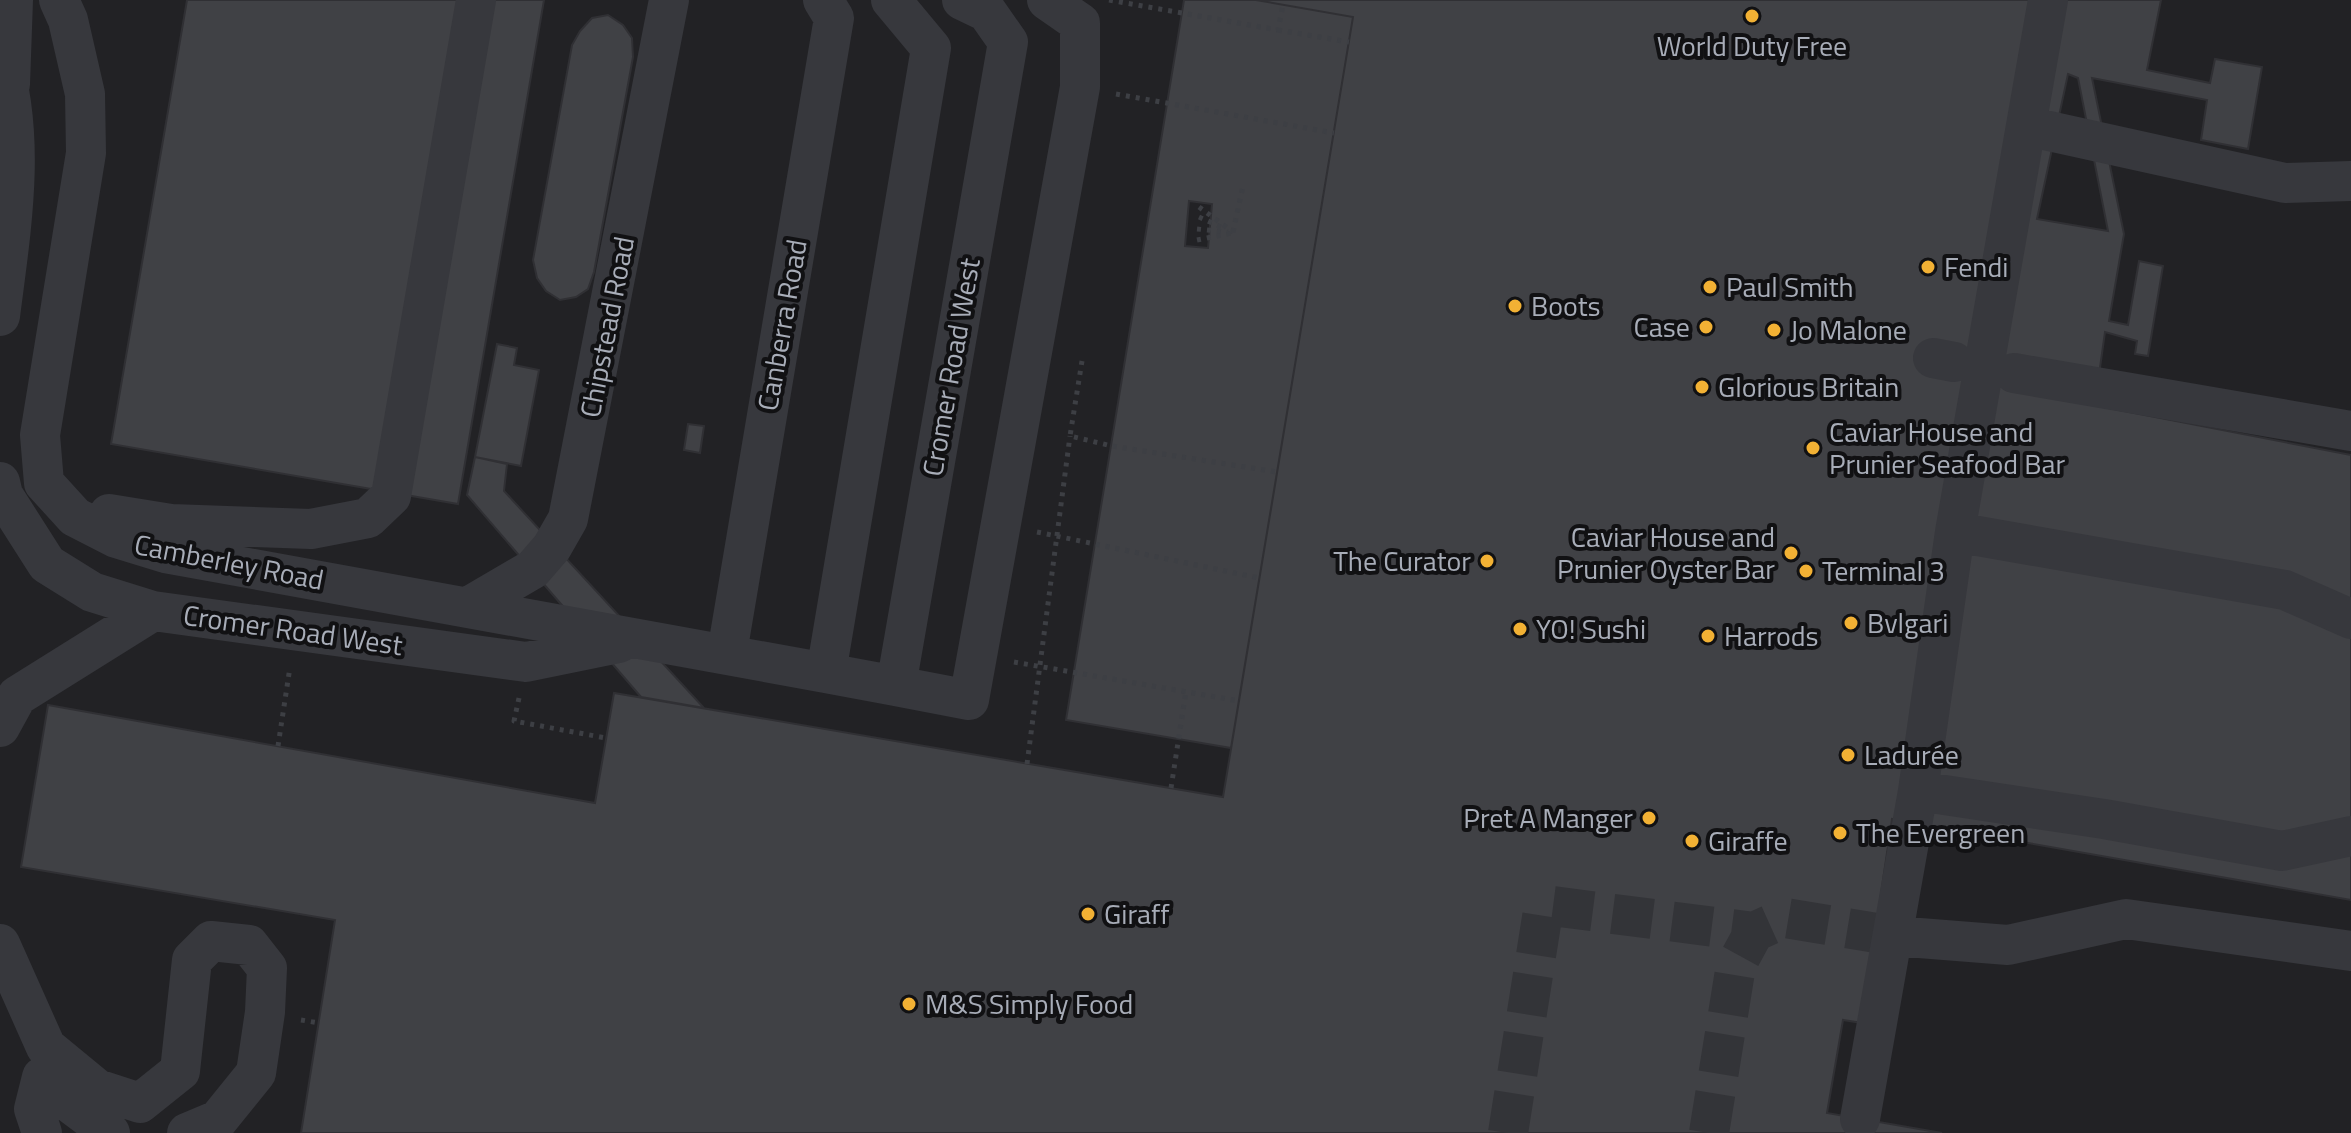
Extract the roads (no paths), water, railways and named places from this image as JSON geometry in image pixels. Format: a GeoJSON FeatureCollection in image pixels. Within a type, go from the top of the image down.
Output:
{"type":"FeatureCollection","features":[{"type":"Feature","properties":{"kind":"street"},"geometry":{"type":"LineString","coordinates":[[0,316],[16,185],[5,69],[13,0]]}},
{"type":"Feature","properties":{"kind":"street","name":"Camberley Road"},"geometry":{"type":"LineString","coordinates":[[59,0],[68,20],[85,94],[86,153],[40,435],[44,483],[75,517],[116,538],[165,553],[826,673]]}},
{"type":"Feature","properties":{"kind":"street"},"geometry":{"type":"LineString","coordinates":[[58,498],[109,514],[171,524],[311,529],[368,518],[391,496],[476,0]]}},
{"type":"Feature","properties":{"kind":"street","name":"Chipstead Road"},"geometry":{"type":"LineString","coordinates":[[468,607],[533,569],[552,547],[568,519],[669,0]]}},
{"type":"Feature","properties":{"kind":"street","name":"Canberra Road"},"geometry":{"type":"LineString","coordinates":[[727,653],[834,18],[823,0]]}},
{"type":"Feature","properties":{"kind":"street"},"geometry":{"type":"LineString","coordinates":[[891,0],[931,48],[826,673],[969,700],[1080,87],[1080,23],[1047,0]]}},
{"type":"Feature","properties":{"kind":"street","name":"Cromer Road West"},"geometry":{"type":"LineString","coordinates":[[896,686],[1008,42],[987,12],[962,0]]}},
{"type":"Feature","properties":{"kind":"street"},"geometry":{"type":"LineString","coordinates":[[1860,1119],[1918,791],[1955,532],[2048,0]]}},
{"type":"Feature","properties":{"kind":"street"},"geometry":{"type":"LineString","coordinates":[[2026,126],[2285,183],[2351,181]]}},
{"type":"Feature","properties":{"kind":"street"},"geometry":{"type":"LineString","coordinates":[[2014,373],[2351,431]]}},
{"type":"Feature","properties":{"kind":"street","name":"Cromer Road West"},"geometry":{"type":"LineString","coordinates":[[1,495],[47,564],[92,592],[153,611],[526,662],[641,638]]}},
{"type":"Feature","properties":{"kind":"street"},"geometry":{"type":"LineString","coordinates":[[1955,532],[2285,590],[2351,619]]}},
{"type":"Feature","properties":{"kind":"street"},"geometry":{"type":"LineString","coordinates":[[0,727],[17,696],[153,611]]}},
{"type":"Feature","properties":{"kind":"street"},"geometry":{"type":"LineString","coordinates":[[1918,791],[2104,819],[2282,851],[2351,836]]}},
{"type":"Feature","properties":{"kind":"street"},"geometry":{"type":"LineString","coordinates":[[1894,936],[2008,945],[2126,919],[2351,951]]}},
{"type":"Feature","properties":{"kind":"street"},"geometry":{"type":"LineString","coordinates":[[0,944],[46,1047],[97,1089],[140,1103],[180,1071],[192,960],[211,941],[249,945],[267,968],[265,1012],[256,1073],[218,1120],[187,1133]]}},
{"type":"Feature","properties":{"kind":"street"},"geometry":{"type":"LineString","coordinates":[[0,992],[42,1077],[67,1101],[110,1133]]}},
{"type":"Feature","properties":{"kind":"street"},"geometry":{"type":"LineString","coordinates":[[42,1077],[34,1109],[42,1133]]}},
{"type":"Feature","properties":{"kind":"tunnel"},"geometry":{"type":"LineString","coordinates":[[1508,1133],[1544,905],[1754,932],[1785,918],[1894,936]]}},
{"type":"Feature","properties":{"kind":"tunnel"},"geometry":{"type":"LineString","coordinates":[[1709,1133],[1736,965],[1754,932]]}},
{"type":"Feature","properties":{"kind":"place","name":"World Duty Free"},"geometry":{"type":"Point","coordinates":[1752,16]}},
{"type":"Feature","properties":{"kind":"place","name":"Fendi"},"geometry":{"type":"Point","coordinates":[1928,267]}},
{"type":"Feature","properties":{"kind":"place","name":"Paul Smith"},"geometry":{"type":"Point","coordinates":[1710,287]}},
{"type":"Feature","properties":{"kind":"place","name":"Boots"},"geometry":{"type":"Point","coordinates":[1515,306]}},
{"type":"Feature","properties":{"kind":"place","name":"Case"},"geometry":{"type":"Point","coordinates":[1706,327]}},
{"type":"Feature","properties":{"kind":"place","name":"Jo Malone"},"geometry":{"type":"Point","coordinates":[1774,330]}},
{"type":"Feature","properties":{"kind":"place","name":"Glorious Britain"},"geometry":{"type":"Point","coordinates":[1702,387]}},
{"type":"Feature","properties":{"kind":"place","name":"Caviar House and Prunier Seafood Bar"},"geometry":{"type":"Point","coordinates":[1813,448]}},
{"type":"Feature","properties":{"kind":"place","name":"Caviar House and Prunier Oyster Bar"},"geometry":{"type":"Point","coordinates":[1791,553]}},
{"type":"Feature","properties":{"kind":"place","name":"The Curator"},"geometry":{"type":"Point","coordinates":[1487,561]}},
{"type":"Feature","properties":{"kind":"place","name":"Terminal 3"},"geometry":{"type":"Point","coordinates":[1806,571]}},
{"type":"Feature","properties":{"kind":"place","name":"Bvlgari"},"geometry":{"type":"Point","coordinates":[1851,623]}},
{"type":"Feature","properties":{"kind":"place","name":"YO! Sushi"},"geometry":{"type":"Point","coordinates":[1520,629]}},
{"type":"Feature","properties":{"kind":"place","name":"Harrods"},"geometry":{"type":"Point","coordinates":[1708,636]}},
{"type":"Feature","properties":{"kind":"place","name":"Ladurée"},"geometry":{"type":"Point","coordinates":[1848,755]}},
{"type":"Feature","properties":{"kind":"place","name":"Pret A Manger"},"geometry":{"type":"Point","coordinates":[1649,818]}},
{"type":"Feature","properties":{"kind":"place","name":"The Evergreen"},"geometry":{"type":"Point","coordinates":[1840,833]}},
{"type":"Feature","properties":{"kind":"place","name":"Giraffe"},"geometry":{"type":"Point","coordinates":[1692,841]}},
{"type":"Feature","properties":{"kind":"place","name":"Giraff"},"geometry":{"type":"Point","coordinates":[1088,914]}},
{"type":"Feature","properties":{"kind":"place","name":"M&S Simply Food"},"geometry":{"type":"Point","coordinates":[909,1004]}}]}
